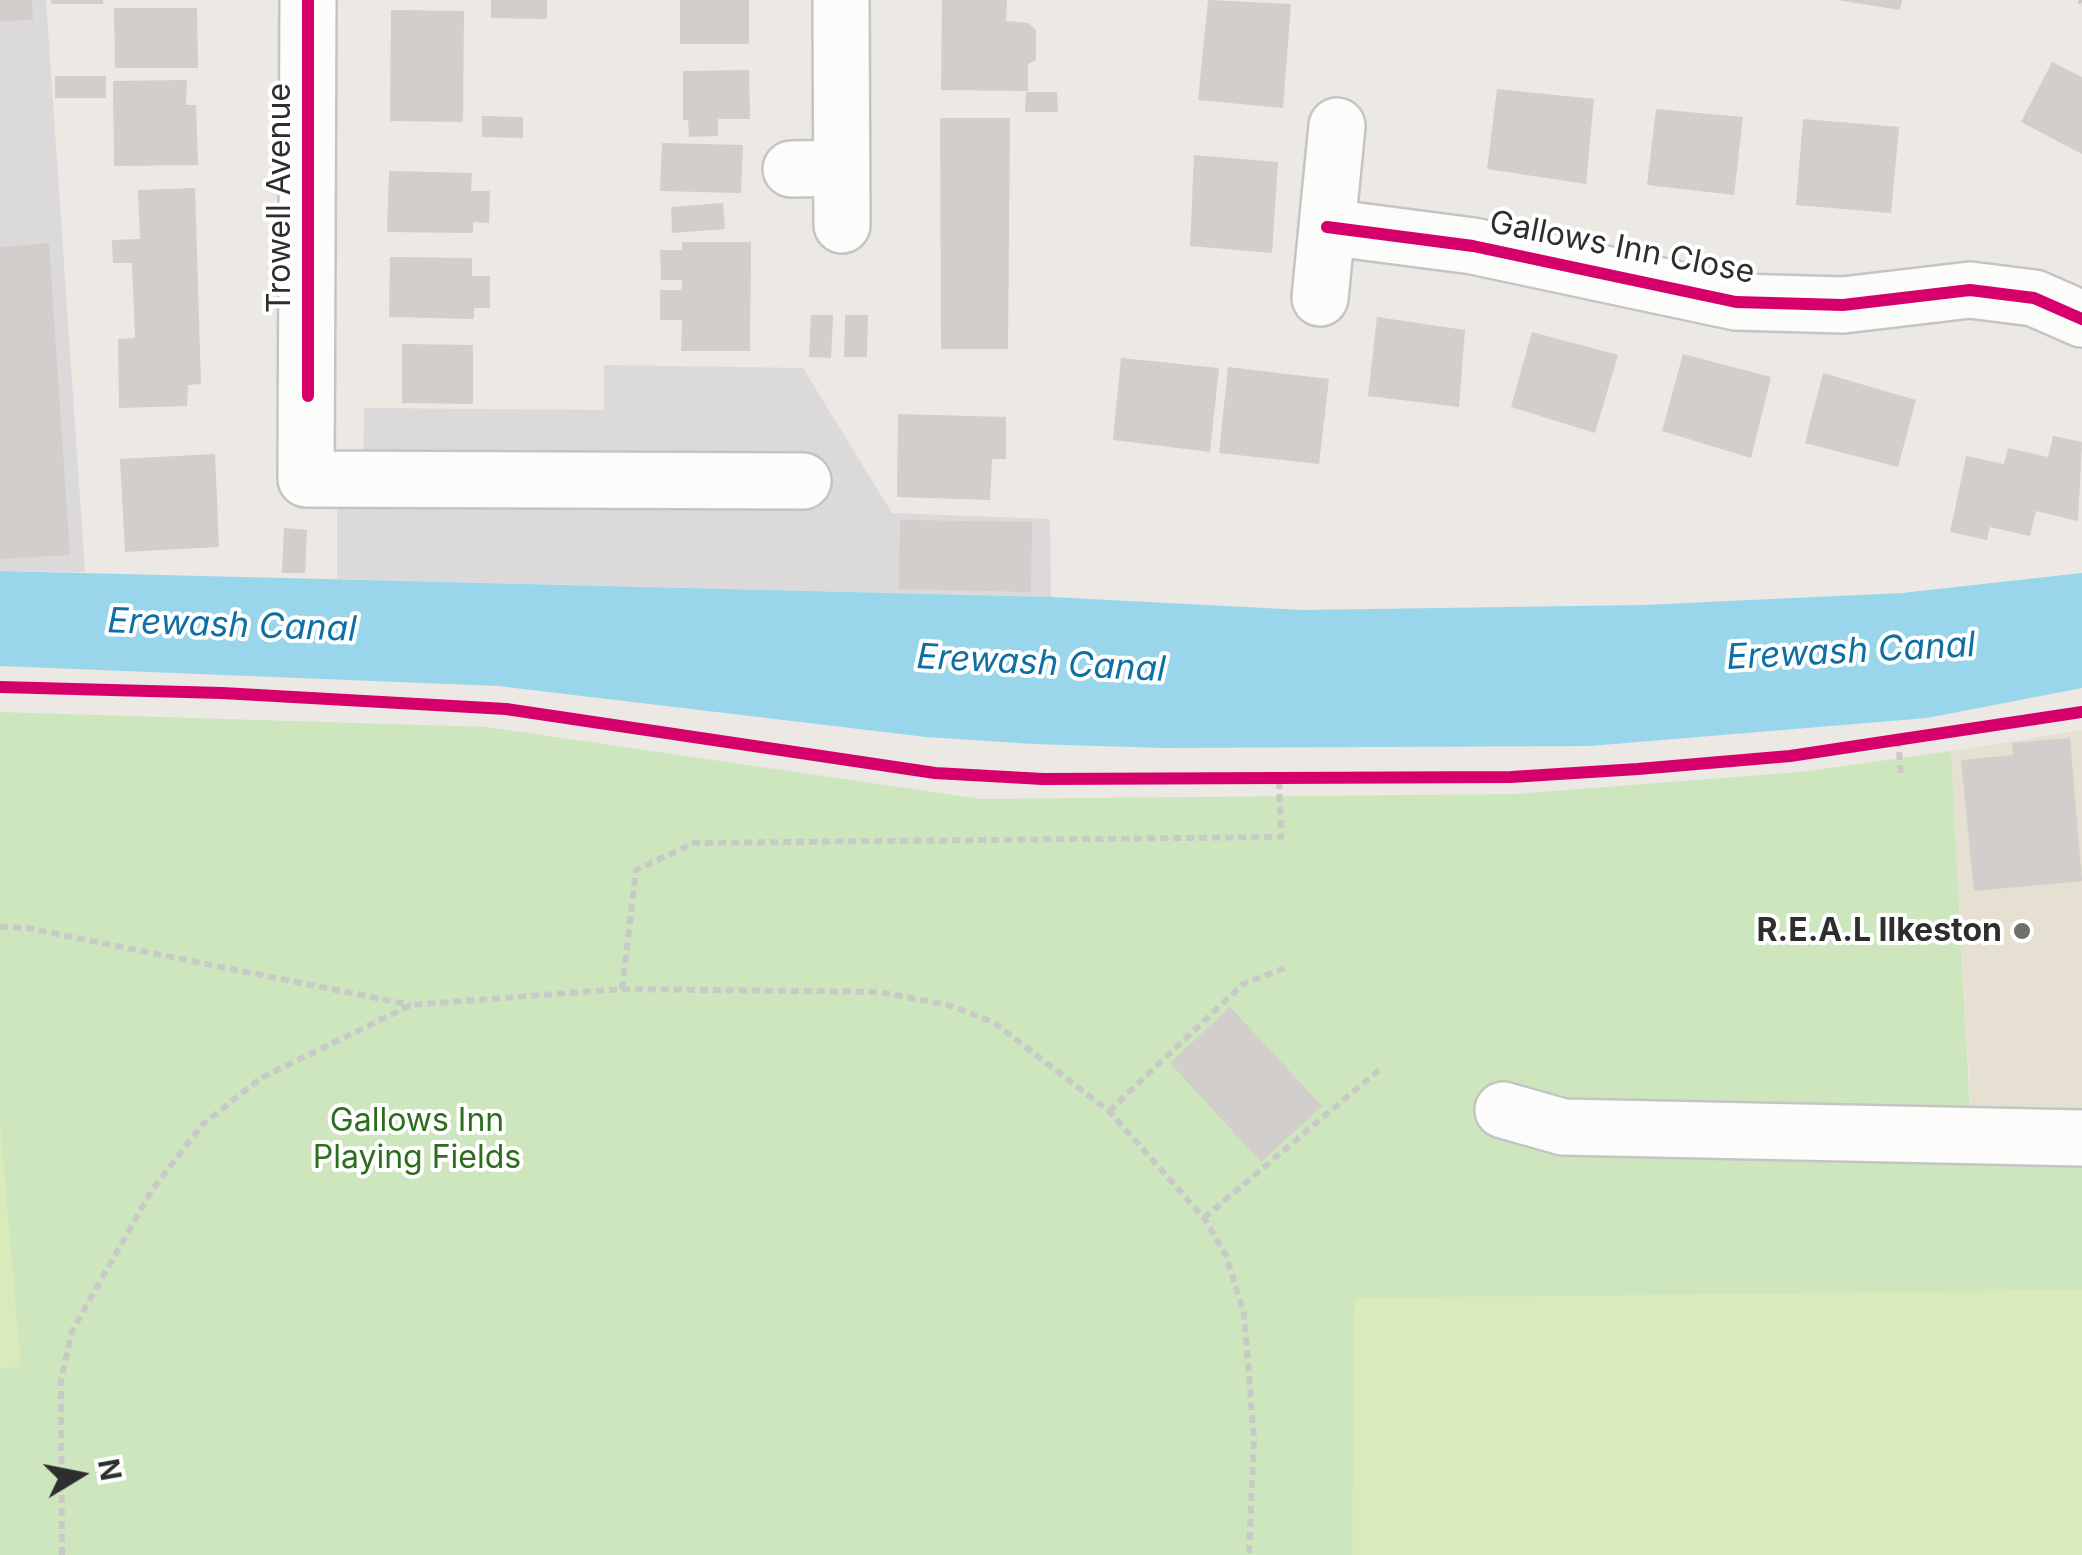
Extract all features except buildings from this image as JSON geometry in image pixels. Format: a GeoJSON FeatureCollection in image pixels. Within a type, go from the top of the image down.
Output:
{"type":"FeatureCollection","features":[{"type":"Feature","properties":{"kind":"street","name":"Trowell Avenue"},"geometry":{"type":"LineString","coordinates":[[308,0],[306,478],[803,481]]}},
{"type":"Feature","properties":{"kind":"street"},"geometry":{"type":"LineString","coordinates":[[841,0],[816,168],[842,225]]}},
{"type":"Feature","properties":{"kind":"street"},"geometry":{"type":"LineString","coordinates":[[1320,298],[1336,126]]}},
{"type":"Feature","properties":{"kind":"street","name":"Gallows Inn Close"},"geometry":{"type":"LineString","coordinates":[[1326,228],[1473,246],[1736,302],[1843,305],[1970,290],[2034,298],[2082,319]]}},
{"type":"Feature","properties":{"kind":"street"},"geometry":{"type":"LineString","coordinates":[[1503,1110],[1563,1127],[2082,1138]]}},
{"type":"Feature","properties":{"kind":"path"},"geometry":{"type":"LineString","coordinates":[[0,687],[222,693],[506,709],[936,774],[1043,778],[1530,776],[1790,756],[2082,712]]}},
{"type":"Feature","properties":{"kind":"path"},"geometry":{"type":"LineString","coordinates":[[1898,740],[1901,776]]}},
{"type":"Feature","properties":{"kind":"path"},"geometry":{"type":"LineString","coordinates":[[622,989],[636,870],[694,843],[1281,837],[1279,775]]}},
{"type":"Feature","properties":{"kind":"path"},"geometry":{"type":"LineString","coordinates":[[0,927],[27,928],[411,1005],[622,989],[880,992],[948,1004],[993,1022],[1109,1111],[1204,1218],[1226,1255],[1244,1314],[1254,1439],[1249,1555]]}},
{"type":"Feature","properties":{"kind":"path"},"geometry":{"type":"LineString","coordinates":[[1109,1111],[1243,984],[1285,968]]}},
{"type":"Feature","properties":{"kind":"path"},"geometry":{"type":"LineString","coordinates":[[62,1555],[61,1381],[72,1331],[152,1190],[202,1125],[261,1078],[411,1005]]}},
{"type":"Feature","properties":{"kind":"path"},"geometry":{"type":"LineString","coordinates":[[1204,1218],[1379,1070]]}},
{"type":"Feature","properties":{"kind":"shaded area"},"geometry":{"type":"Polygon","coordinates":[[[0,0],[46,0],[85,572],[0,571],[0,0]]]}},
{"type":"Feature","properties":{"kind":"shaded area"},"geometry":{"type":"Polygon","coordinates":[[[604,365],[803,368],[892,513],[1050,519],[1051,597],[337,579],[337,501],[363,480],[364,408],[604,410],[604,365]]]}},
{"type":"Feature","properties":{"kind":"shaded area","name":"R.E.A.L Ilkeston"},"geometry":{"type":"Polygon","coordinates":[[[2082,730],[2082,1111],[1971,1112],[1951,751],[2082,730]]]}},
{"type":"Feature","properties":{"kind":"green space","name":"Gallows Inn Playing Fields"},"geometry":{"type":"Polygon","coordinates":[[[0,712],[487,727],[981,799],[1515,794],[1800,772],[1951,751],[1973,1166],[2082,1166],[2082,1555],[0,1555],[0,712]]]}},
{"type":"Feature","properties":{"kind":"green space"},"geometry":{"type":"Polygon","coordinates":[[[0,1122],[21,1367],[0,1369],[0,1122]]]}},
{"type":"Feature","properties":{"kind":"green space"},"geometry":{"type":"Polygon","coordinates":[[[2082,1290],[2082,1555],[1352,1555],[1355,1298],[2082,1290]]]}},
{"type":"Feature","properties":{"kind":"water","name":"Erewash Canal"},"geometry":{"type":"Polygon","coordinates":[[[0,571],[1051,597],[1303,610],[1643,605],[1902,593],[2082,573],[2082,688],[1927,718],[1590,746],[1163,748],[1034,744],[926,737],[498,686],[0,666],[0,571]]]}},
{"type":"Feature","properties":{"kind":"cycle path"},"geometry":{"type":"LineString","coordinates":[[308,0],[308,396]]}},
{"type":"Feature","properties":{"kind":"cycle path"},"geometry":{"type":"LineString","coordinates":[[1327,227],[1473,246],[1736,302],[1843,305],[1970,290],[2034,298],[2082,319]]}},
{"type":"Feature","properties":{"kind":"cycle path"},"geometry":{"type":"LineString","coordinates":[[0,687],[222,693],[506,709],[935,773],[1043,779],[1511,777],[1638,769],[1790,756],[2082,712]]}},
{"type":"Feature","properties":{"kind":"place","name":"R.E.A.L Ilkeston"},"geometry":{"type":"Point","coordinates":[2022,931]}}]}
